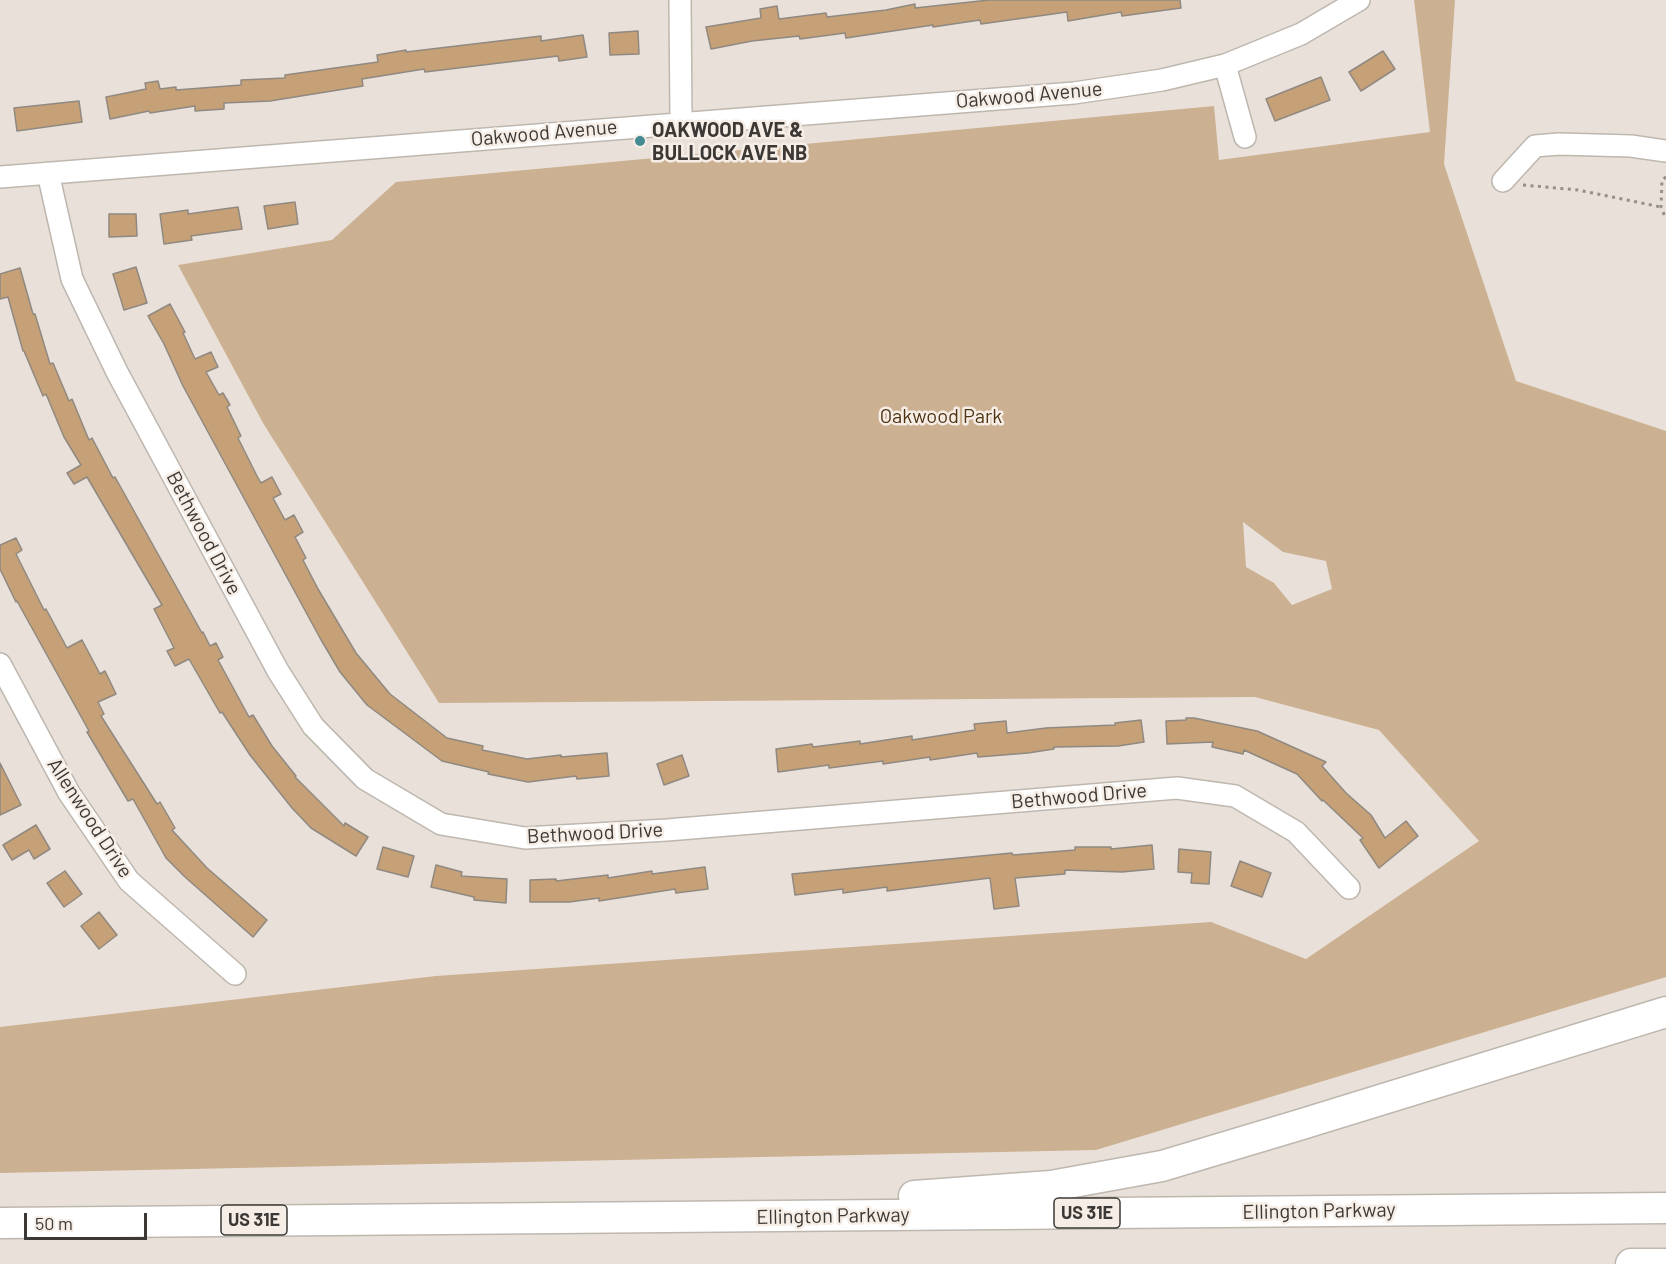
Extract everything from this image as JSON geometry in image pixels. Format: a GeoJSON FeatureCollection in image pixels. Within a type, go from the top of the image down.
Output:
{"type":"FeatureCollection","features":[{"type":"Feature","properties":{"kind":"highway"},"geometry":{"type":"LineString","coordinates":[[509,1219],[955,1193],[1062,1184],[1162,1166],[1666,1012]]}},
{"type":"Feature","properties":{"kind":"highway","name":"Ellington Parkway"},"geometry":{"type":"LineString","coordinates":[[0,1223],[1666,1208]]}},
{"type":"Feature","properties":{"kind":"highway"},"geometry":{"type":"LineString","coordinates":[[1632,1264],[1666,1264]]}},
{"type":"Feature","properties":{"kind":"street"},"geometry":{"type":"LineString","coordinates":[[680,0],[681,122]]}},
{"type":"Feature","properties":{"kind":"street","name":"Oakwood Avenue"},"geometry":{"type":"LineString","coordinates":[[0,177],[1074,93],[1162,80],[1225,65],[1301,34],[1359,0]]}},
{"type":"Feature","properties":{"kind":"street"},"geometry":{"type":"LineString","coordinates":[[1225,65],[1245,137]]}},
{"type":"Feature","properties":{"kind":"street"},"geometry":{"type":"LineString","coordinates":[[1513,183],[1535,146],[1559,144],[1631,146],[1666,152]]}},
{"type":"Feature","properties":{"kind":"street","name":"Bethwood Drive"},"geometry":{"type":"LineString","coordinates":[[48,173],[72,279],[117,372],[278,671],[313,726],[365,780],[441,824],[525,838],[667,830],[1177,788],[1235,796],[1296,832],[1349,888]]}},
{"type":"Feature","properties":{"kind":"street","name":"Allenwood Drive"},"geometry":{"type":"LineString","coordinates":[[0,664],[69,793],[129,880],[235,974]]}},
{"type":"Feature","properties":{"kind":"path"},"geometry":{"type":"LineString","coordinates":[[1666,177],[1662,180],[1661,207],[1666,219]]}},
{"type":"Feature","properties":{"kind":"path"},"geometry":{"type":"LineString","coordinates":[[1513,183],[1578,190],[1661,207]]}},
{"type":"Feature","properties":{"kind":"green space","name":"Oakwood Park"},"geometry":{"type":"Polygon","coordinates":[[[1414,0],[1455,0],[1444,164],[1516,381],[1666,431],[1666,977],[1096,1150],[0,1173],[0,1027],[436,976],[1211,922],[1306,959],[1479,841],[1379,730],[1255,697],[439,703],[263,423],[178,265],[332,240],[396,182],[1214,106],[1219,160],[1430,132],[1414,0]],[[1243,522],[1246,567],[1274,583],[1292,605],[1332,589],[1326,561],[1283,552],[1243,522]]]}},
{"type":"Feature","properties":{"kind":"building"},"geometry":{"type":"Polygon","coordinates":[[[989,0],[1180,0],[1181,8],[1122,16],[1121,12],[1068,21],[1067,12],[981,24],[980,20],[933,27],[933,25],[846,38],[845,33],[800,39],[799,36],[752,41],[711,49],[706,27],[761,18],[760,9],[777,6],[779,19],[826,13],[827,17],[915,4],[915,8],[989,0]]]}},
{"type":"Feature","properties":{"kind":"building"},"geometry":{"type":"Polygon","coordinates":[[[638,31],[639,54],[610,55],[609,33],[638,31]]]}},
{"type":"Feature","properties":{"kind":"building"},"geometry":{"type":"Polygon","coordinates":[[[583,35],[587,57],[559,61],[558,56],[425,72],[424,69],[362,79],[363,86],[270,101],[224,103],[224,109],[195,111],[195,106],[150,113],[149,111],[110,119],[106,97],[146,89],[145,83],[158,81],[160,89],[176,87],[176,90],[241,85],[241,80],[285,78],[285,75],[378,62],[377,55],[406,50],[406,52],[541,36],[541,41],[583,35]]]}},
{"type":"Feature","properties":{"kind":"building"},"geometry":{"type":"Polygon","coordinates":[[[1383,51],[1395,69],[1361,91],[1349,72],[1383,51]]]}},
{"type":"Feature","properties":{"kind":"building"},"geometry":{"type":"Polygon","coordinates":[[[1321,77],[1330,100],[1275,121],[1266,99],[1321,77]]]}},
{"type":"Feature","properties":{"kind":"building"},"geometry":{"type":"Polygon","coordinates":[[[79,101],[82,122],[17,131],[14,108],[79,101]]]}},
{"type":"Feature","properties":{"kind":"building"},"geometry":{"type":"Polygon","coordinates":[[[295,202],[298,224],[268,229],[264,206],[295,202]]]}},
{"type":"Feature","properties":{"kind":"building"},"geometry":{"type":"Polygon","coordinates":[[[238,207],[242,229],[191,236],[192,240],[164,244],[160,214],[188,210],[188,214],[238,207]]]}},
{"type":"Feature","properties":{"kind":"building"},"geometry":{"type":"Polygon","coordinates":[[[109,214],[136,214],[137,236],[109,237],[109,214]]]}},
{"type":"Feature","properties":{"kind":"building"},"geometry":{"type":"Polygon","coordinates":[[[136,267],[147,303],[124,310],[113,274],[136,267]]]}},
{"type":"Feature","properties":{"kind":"building"},"geometry":{"type":"Polygon","coordinates":[[[20,268],[50,364],[53,363],[69,401],[72,399],[89,440],[92,438],[113,478],[115,477],[210,646],[216,643],[223,657],[218,660],[249,717],[253,715],[295,777],[344,826],[345,823],[368,837],[356,856],[311,828],[292,808],[250,755],[222,712],[220,713],[189,659],[175,666],[167,651],[174,648],[154,609],[162,605],[87,477],[74,484],[67,473],[81,465],[64,437],[46,394],[43,396],[23,351],[8,297],[0,299],[0,274],[20,268]]]}},
{"type":"Feature","properties":{"kind":"building"},"geometry":{"type":"Polygon","coordinates":[[[170,304],[185,332],[183,333],[195,359],[211,352],[218,367],[206,372],[219,395],[223,393],[230,405],[227,407],[241,436],[238,438],[257,476],[261,483],[272,477],[281,494],[273,498],[285,520],[294,515],[303,532],[295,537],[306,558],[303,560],[318,589],[356,653],[390,694],[447,738],[483,746],[482,750],[527,759],[607,753],[609,776],[577,779],[576,776],[528,782],[442,761],[367,705],[340,672],[320,638],[183,386],[148,316],[170,304]]]}},
{"type":"Feature","properties":{"kind":"building"},"geometry":{"type":"Polygon","coordinates":[[[16,538],[22,550],[16,554],[44,610],[46,609],[67,648],[82,640],[100,674],[105,671],[116,694],[98,702],[104,714],[101,716],[157,804],[160,802],[175,828],[172,830],[207,868],[267,920],[253,937],[166,858],[133,799],[128,801],[87,732],[89,731],[16,602],[0,569],[0,545],[16,538]]]}},
{"type":"Feature","properties":{"kind":"building"},"geometry":{"type":"Polygon","coordinates":[[[1186,718],[1257,731],[1326,762],[1322,766],[1346,793],[1371,815],[1385,838],[1406,821],[1418,836],[1379,868],[1360,840],[1363,838],[1322,801],[1297,774],[1244,750],[1243,754],[1212,747],[1213,742],[1167,744],[1166,721],[1186,720],[1186,718]]]}},
{"type":"Feature","properties":{"kind":"building"},"geometry":{"type":"Polygon","coordinates":[[[1141,720],[1144,742],[1118,746],[1054,747],[1054,749],[1028,753],[978,757],[977,753],[930,760],[930,757],[883,764],[883,761],[829,768],[829,765],[778,772],[776,749],[860,741],[860,744],[912,736],[912,740],[975,730],[974,724],[1006,721],[1007,733],[1046,728],[1115,725],[1115,723],[1141,720]]]}},
{"type":"Feature","properties":{"kind":"building"},"geometry":{"type":"Polygon","coordinates":[[[682,755],[689,776],[664,785],[657,764],[682,755]]]}},
{"type":"Feature","properties":{"kind":"building"},"geometry":{"type":"Polygon","coordinates":[[[0,763],[21,805],[0,815],[0,763]]]}},
{"type":"Feature","properties":{"kind":"building"},"geometry":{"type":"Polygon","coordinates":[[[36,825],[50,849],[34,859],[29,850],[12,860],[3,845],[36,825]]]}},
{"type":"Feature","properties":{"kind":"building"},"geometry":{"type":"Polygon","coordinates":[[[1152,845],[1154,869],[1122,872],[1065,870],[1065,874],[1015,878],[1019,906],[994,909],[990,878],[887,891],[887,887],[843,893],[843,889],[795,895],[792,874],[1012,853],[1013,855],[1075,850],[1075,847],[1111,847],[1111,849],[1152,845]]]}},
{"type":"Feature","properties":{"kind":"building"},"geometry":{"type":"Polygon","coordinates":[[[383,847],[414,856],[408,877],[377,869],[383,847]]]}},
{"type":"Feature","properties":{"kind":"building"},"geometry":{"type":"Polygon","coordinates":[[[1179,849],[1211,852],[1209,884],[1191,883],[1192,873],[1178,872],[1179,849]]]}},
{"type":"Feature","properties":{"kind":"building"},"geometry":{"type":"Polygon","coordinates":[[[1240,861],[1271,873],[1262,897],[1231,886],[1240,861]]]}},
{"type":"Feature","properties":{"kind":"building"},"geometry":{"type":"Polygon","coordinates":[[[436,865],[462,872],[461,876],[507,879],[506,903],[474,900],[474,897],[431,887],[436,865]]]}},
{"type":"Feature","properties":{"kind":"building"},"geometry":{"type":"Polygon","coordinates":[[[705,867],[708,889],[676,893],[675,889],[599,901],[599,898],[569,902],[530,902],[530,880],[556,879],[556,881],[608,875],[608,878],[652,871],[652,874],[705,867]]]}},
{"type":"Feature","properties":{"kind":"building"},"geometry":{"type":"Polygon","coordinates":[[[65,871],[82,894],[64,907],[47,883],[65,871]]]}},
{"type":"Feature","properties":{"kind":"building"},"geometry":{"type":"Polygon","coordinates":[[[99,912],[117,935],[99,949],[81,926],[99,912]]]}},
{"type":"Feature","properties":{"kind":"place","name":"OAKWOOD AVE & BULLOCK AVE NB"},"geometry":{"type":"Point","coordinates":[640,141]}}]}
